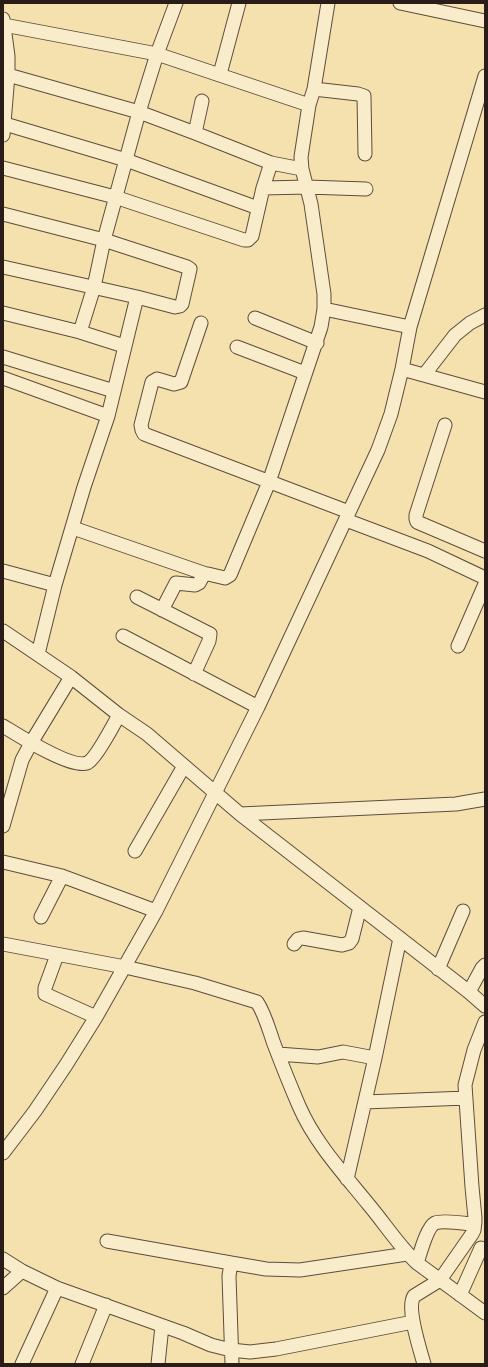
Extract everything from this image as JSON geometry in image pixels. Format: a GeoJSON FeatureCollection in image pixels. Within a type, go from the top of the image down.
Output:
{"type":"FeatureCollection","features":[{"type":"Feature","properties":{"kind":"street"},"geometry":{"type":"LineString","coordinates":[[80,332],[94,287],[104,240],[139,112],[157,54],[176,3]]}},
{"type":"Feature","properties":{"kind":"street"},"geometry":{"type":"LineString","coordinates":[[220,74],[239,3]]}},
{"type":"Feature","properties":{"kind":"street"},"geometry":{"type":"LineString","coordinates":[[73,528],[206,574],[226,578],[230,575],[269,482],[305,373],[317,343],[324,309],[324,294],[311,204],[302,169],[301,157],[302,144],[309,105],[314,89],[328,3]]}},
{"type":"Feature","properties":{"kind":"street"},"geometry":{"type":"LineString","coordinates":[[400,3],[485,21]]}},
{"type":"Feature","properties":{"kind":"street"},"geometry":{"type":"LineString","coordinates":[[3,19],[8,75],[4,130],[126,160],[258,208]]}},
{"type":"Feature","properties":{"kind":"street"},"geometry":{"type":"LineString","coordinates":[[4,25],[157,54],[309,105]]}},
{"type":"Feature","properties":{"kind":"street"},"geometry":{"type":"LineString","coordinates":[[8,75],[139,112],[271,163],[302,169]]}},
{"type":"Feature","properties":{"kind":"street"},"geometry":{"type":"LineString","coordinates":[[3,1153],[35,1112],[66,1065],[96,1017],[156,911],[258,707],[378,450],[391,414],[410,327],[485,76]]}},
{"type":"Feature","properties":{"kind":"street"},"geometry":{"type":"LineString","coordinates":[[314,89],[364,96],[365,154]]}},
{"type":"Feature","properties":{"kind":"street"},"geometry":{"type":"LineString","coordinates":[[195,133],[202,101]]}},
{"type":"Feature","properties":{"kind":"street"},"geometry":{"type":"LineString","coordinates":[[3,168],[116,197],[244,240],[248,240],[252,236],[263,188],[271,163]]}},
{"type":"Feature","properties":{"kind":"street"},"geometry":{"type":"LineString","coordinates":[[263,188],[307,187],[366,189]]}},
{"type":"Feature","properties":{"kind":"street"},"geometry":{"type":"LineString","coordinates":[[3,214],[104,240],[189,268],[190,272],[180,306],[175,307],[3,267]]}},
{"type":"Feature","properties":{"kind":"street"},"geometry":{"type":"LineString","coordinates":[[38,654],[55,585],[84,487],[108,416],[137,297]]}},
{"type":"Feature","properties":{"kind":"street"},"geometry":{"type":"LineString","coordinates":[[324,309],[410,327]]}},
{"type":"Feature","properties":{"kind":"street"},"geometry":{"type":"LineString","coordinates":[[3,314],[80,332],[124,346]]}},
{"type":"Feature","properties":{"kind":"street"},"geometry":{"type":"LineString","coordinates":[[424,375],[455,335],[470,323],[485,315]]}},
{"type":"Feature","properties":{"kind":"street"},"geometry":{"type":"LineString","coordinates":[[255,318],[317,343]]}},
{"type":"Feature","properties":{"kind":"street"},"geometry":{"type":"LineString","coordinates":[[202,323],[181,382],[174,384],[157,380],[152,382],[141,425],[144,434],[269,482],[485,578]]}},
{"type":"Feature","properties":{"kind":"street"},"geometry":{"type":"LineString","coordinates":[[237,347],[305,373]]}},
{"type":"Feature","properties":{"kind":"street"},"geometry":{"type":"LineString","coordinates":[[3,358],[114,391]]}},
{"type":"Feature","properties":{"kind":"street"},"geometry":{"type":"LineString","coordinates":[[402,369],[485,392]]}},
{"type":"Feature","properties":{"kind":"street"},"geometry":{"type":"LineString","coordinates":[[3,378],[108,416]]}},
{"type":"Feature","properties":{"kind":"street"},"geometry":{"type":"LineString","coordinates":[[445,425],[416,514],[416,520],[417,522],[485,551],[485,545]]}},
{"type":"Feature","properties":{"kind":"street"},"geometry":{"type":"LineString","coordinates":[[3,571],[55,585]]}},
{"type":"Feature","properties":{"kind":"street"},"geometry":{"type":"LineString","coordinates":[[162,610],[176,583],[195,585],[204,574],[206,574]]}},
{"type":"Feature","properties":{"kind":"street"},"geometry":{"type":"LineString","coordinates":[[458,646],[485,584]]}},
{"type":"Feature","properties":{"kind":"street"},"geometry":{"type":"LineString","coordinates":[[137,597],[210,634],[209,641],[194,674]]}},
{"type":"Feature","properties":{"kind":"street"},"geometry":{"type":"LineString","coordinates":[[3,631],[71,677],[147,734],[240,814],[438,969],[470,992],[485,1006]]}},
{"type":"Feature","properties":{"kind":"street"},"geometry":{"type":"LineString","coordinates":[[123,636],[258,707]]}},
{"type":"Feature","properties":{"kind":"street"},"geometry":{"type":"LineString","coordinates":[[3,826],[22,760],[71,677]]}},
{"type":"Feature","properties":{"kind":"street"},"geometry":{"type":"LineString","coordinates":[[3,726],[31,743],[67,760],[78,763],[87,763],[94,757],[119,714]]}},
{"type":"Feature","properties":{"kind":"street"},"geometry":{"type":"LineString","coordinates":[[135,852],[184,766]]}},
{"type":"Feature","properties":{"kind":"street"},"geometry":{"type":"LineString","coordinates":[[240,814],[448,805],[485,799]]}},
{"type":"Feature","properties":{"kind":"street"},"geometry":{"type":"LineString","coordinates":[[3,862],[62,876],[156,911]]}},
{"type":"Feature","properties":{"kind":"street"},"geometry":{"type":"LineString","coordinates":[[41,917],[62,876]]}},
{"type":"Feature","properties":{"kind":"street"},"geometry":{"type":"LineString","coordinates":[[294,944],[303,938],[342,945],[349,943],[352,939],[360,907]]}},
{"type":"Feature","properties":{"kind":"street"},"geometry":{"type":"LineString","coordinates":[[438,969],[463,911]]}},
{"type":"Feature","properties":{"kind":"street"},"geometry":{"type":"LineString","coordinates":[[347,1179],[375,1058],[400,938]]}},
{"type":"Feature","properties":{"kind":"street"},"geometry":{"type":"LineString","coordinates":[[3,944],[125,967],[195,983],[257,1002],[262,1009],[278,1054],[308,1124],[347,1179],[369,1204],[407,1254],[485,1313]]}},
{"type":"Feature","properties":{"kind":"street"},"geometry":{"type":"LineString","coordinates":[[56,955],[45,994],[96,1017]]}},
{"type":"Feature","properties":{"kind":"street"},"geometry":{"type":"LineString","coordinates":[[470,992],[485,965]]}},
{"type":"Feature","properties":{"kind":"street"},"geometry":{"type":"LineString","coordinates":[[424,1364],[413,1322],[411,1300],[414,1296],[440,1280],[474,1230],[466,1084],[474,1050],[485,1022]]}},
{"type":"Feature","properties":{"kind":"street"},"geometry":{"type":"LineString","coordinates":[[278,1054],[318,1057],[343,1052],[375,1058]]}},
{"type":"Feature","properties":{"kind":"street"},"geometry":{"type":"LineString","coordinates":[[365,1102],[466,1098]]}},
{"type":"Feature","properties":{"kind":"street"},"geometry":{"type":"LineString","coordinates":[[417,1263],[429,1229],[435,1223],[443,1222],[470,1224],[474,1221]]}},
{"type":"Feature","properties":{"kind":"street"},"geometry":{"type":"LineString","coordinates":[[107,1241],[266,1269],[300,1270],[407,1254]]}},
{"type":"Feature","properties":{"kind":"street"},"geometry":{"type":"LineString","coordinates":[[460,1295],[481,1248]]}},
{"type":"Feature","properties":{"kind":"street"},"geometry":{"type":"LineString","coordinates":[[3,1259],[22,1271],[57,1288],[211,1345],[231,1350],[250,1352],[276,1349],[413,1322]]}},
{"type":"Feature","properties":{"kind":"street"},"geometry":{"type":"LineString","coordinates":[[231,1263],[229,1276],[232,1364]]}},
{"type":"Feature","properties":{"kind":"street"},"geometry":{"type":"LineString","coordinates":[[3,1288],[22,1271]]}},
{"type":"Feature","properties":{"kind":"street"},"geometry":{"type":"LineString","coordinates":[[22,1364],[57,1288]]}},
{"type":"Feature","properties":{"kind":"street"},"geometry":{"type":"LineString","coordinates":[[82,1364],[106,1305]]}},
{"type":"Feature","properties":{"kind":"street"},"geometry":{"type":"LineString","coordinates":[[158,1364],[162,1326]]}}]}
